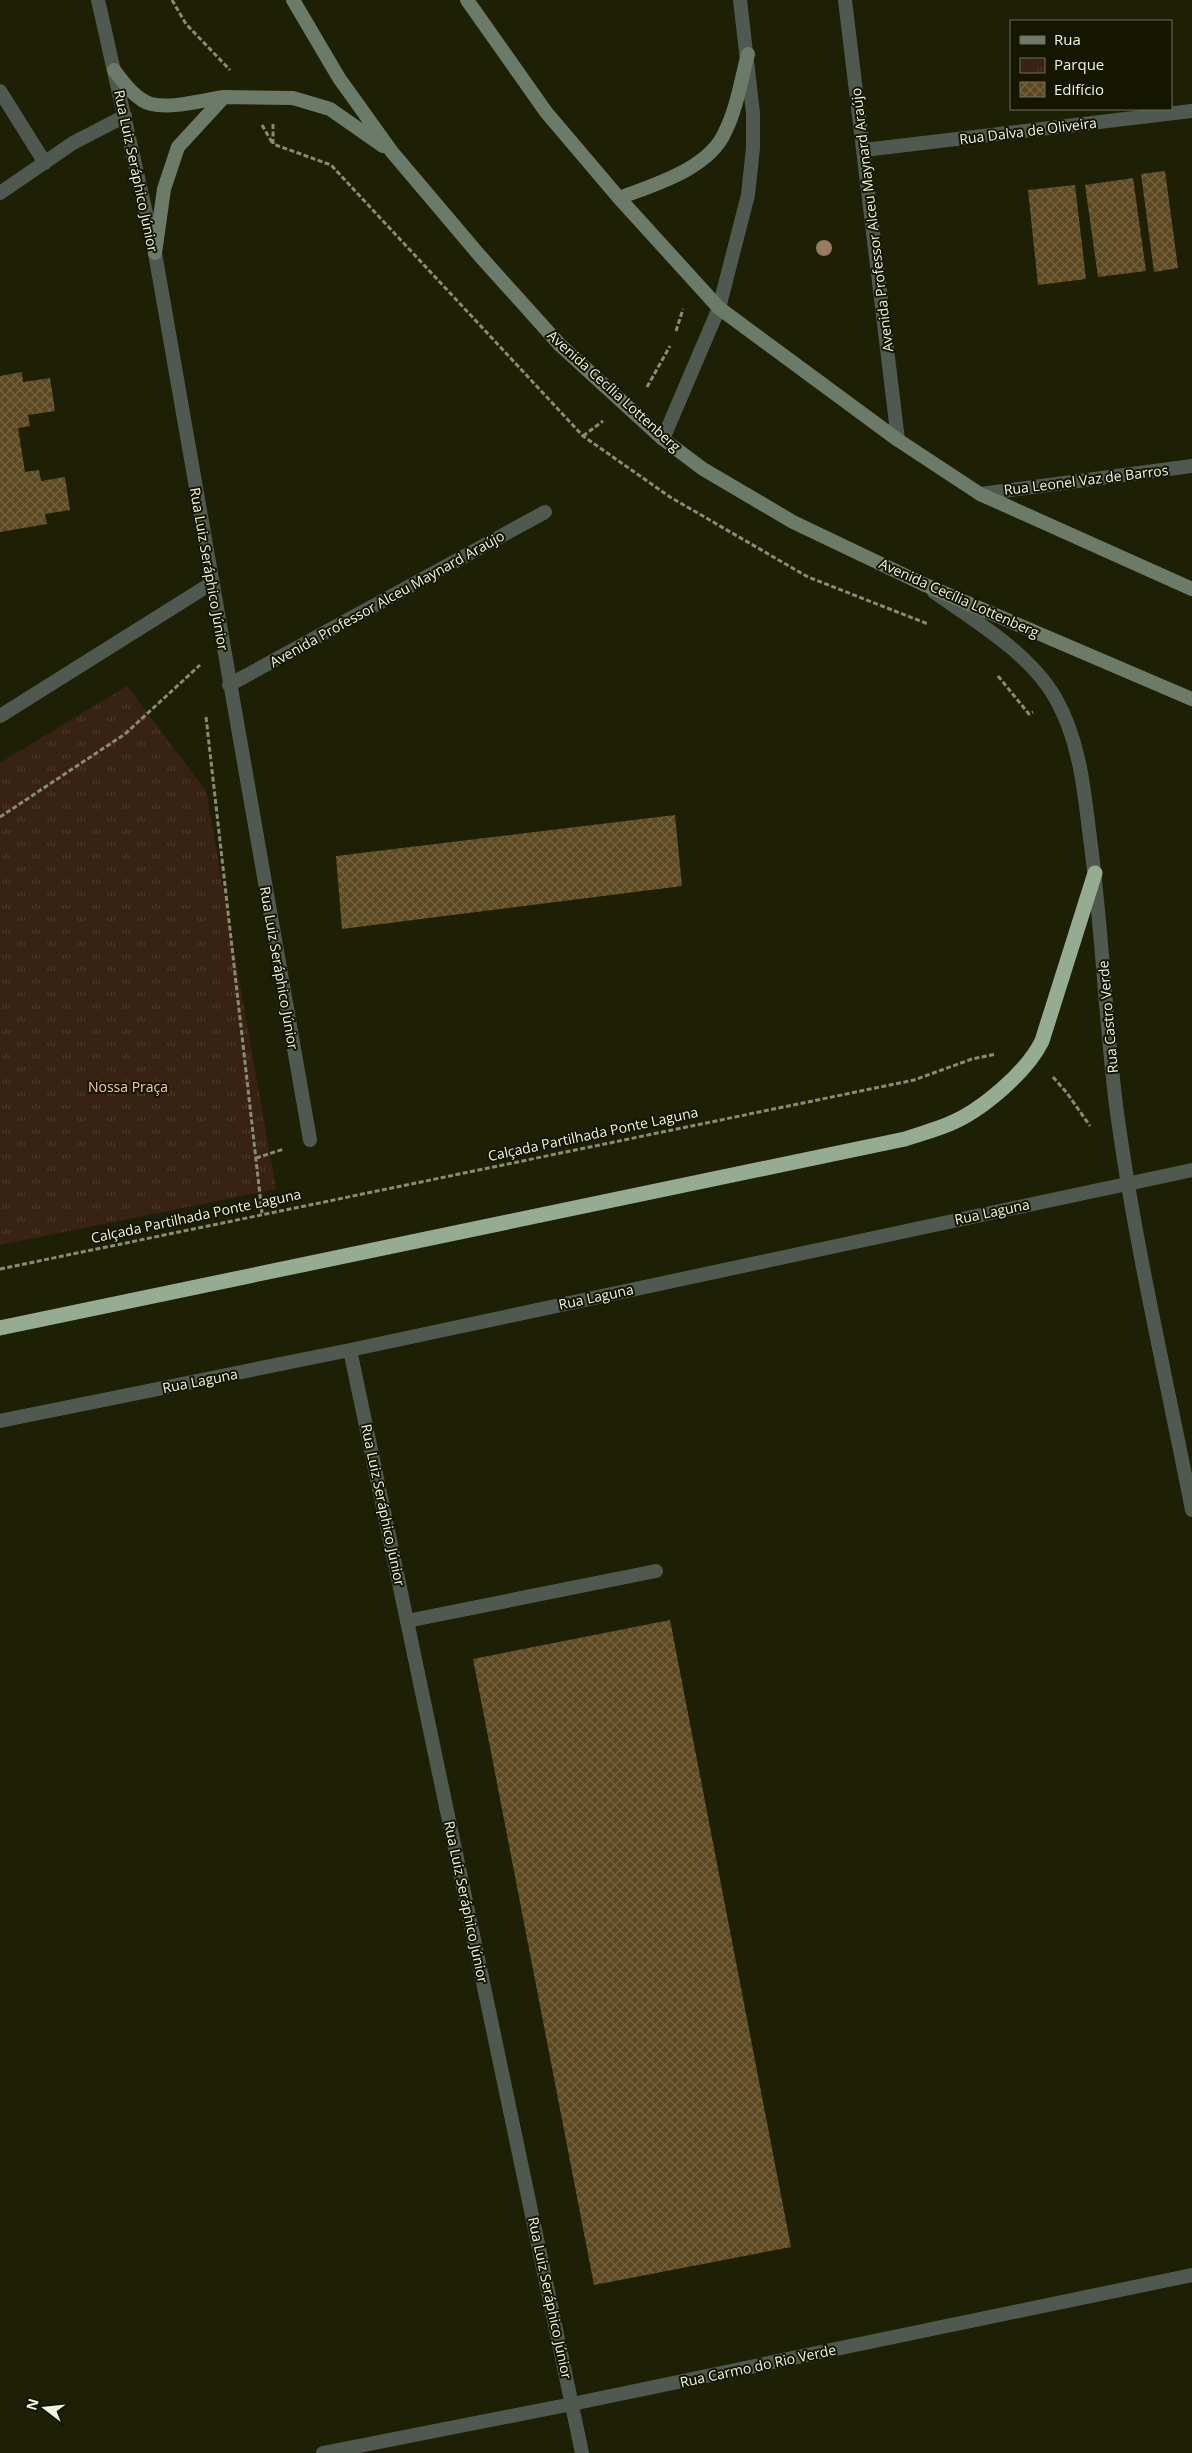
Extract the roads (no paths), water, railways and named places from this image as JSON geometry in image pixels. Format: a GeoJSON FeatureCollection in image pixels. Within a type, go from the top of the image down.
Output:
{"type":"FeatureCollection","features":[{"type":"Feature","properties":{"kind":"highway"},"geometry":{"type":"LineString","coordinates":[[0,1328],[905,1139],[950,1124],[981,1105],[1034,1057],[1042,1041],[1095,872]]}},
{"type":"Feature","properties":{"kind":"main road","name":"Avenida Cecília Lottenberg"},"geometry":{"type":"LineString","coordinates":[[293,0],[339,78],[392,152],[480,256],[560,345],[664,439],[703,468],[793,522],[923,584],[1192,698]]}},
{"type":"Feature","properties":{"kind":"main road"},"geometry":{"type":"LineString","coordinates":[[467,0],[546,112],[619,198],[719,308],[898,440],[980,494],[1192,589]]}},
{"type":"Feature","properties":{"kind":"main road"},"geometry":{"type":"LineString","coordinates":[[619,198],[689,169],[707,155],[725,134],[748,54]]}},
{"type":"Feature","properties":{"kind":"main road"},"geometry":{"type":"LineString","coordinates":[[114,70],[129,89],[150,104],[171,105],[224,97],[273,96],[293,98],[330,109],[392,152]]}},
{"type":"Feature","properties":{"kind":"main road"},"geometry":{"type":"LineString","coordinates":[[155,253],[164,189],[178,147],[224,97]]}},
{"type":"Feature","properties":{"kind":"street","name":"Rua Luiz Seráphico Júnior"},"geometry":{"type":"LineString","coordinates":[[98,0],[155,253],[310,1140]]}},
{"type":"Feature","properties":{"kind":"street"},"geometry":{"type":"LineString","coordinates":[[664,439],[719,308],[748,195],[752,157],[753,113],[748,54],[740,0]]}},
{"type":"Feature","properties":{"kind":"street","name":"Avenida Professor Alceu Maynard Araújo"},"geometry":{"type":"LineString","coordinates":[[845,0],[898,440]]}},
{"type":"Feature","properties":{"kind":"street"},"geometry":{"type":"LineString","coordinates":[[0,91],[45,163]]}},
{"type":"Feature","properties":{"kind":"street","name":"Rua Dalva de Oliveira"},"geometry":{"type":"LineString","coordinates":[[864,150],[1192,111]]}},
{"type":"Feature","properties":{"kind":"street"},"geometry":{"type":"LineString","coordinates":[[0,193],[73,143],[125,116]]}},
{"type":"Feature","properties":{"kind":"street","name":"Rua Leonel Vaz de Barros"},"geometry":{"type":"LineString","coordinates":[[980,494],[1192,466]]}},
{"type":"Feature","properties":{"kind":"street","name":"Avenida Professor Alceu Maynard Araújo"},"geometry":{"type":"LineString","coordinates":[[229,685],[545,512]]}},
{"type":"Feature","properties":{"kind":"street"},"geometry":{"type":"LineString","coordinates":[[0,716],[212,583]]}},
{"type":"Feature","properties":{"kind":"street","name":"Rua Castro Verde"},"geometry":{"type":"LineString","coordinates":[[923,584],[1001,639],[1040,676],[1056,699],[1079,755],[1095,872],[1116,1104],[1128,1182],[1192,1510]]}},
{"type":"Feature","properties":{"kind":"street","name":"Rua Laguna"},"geometry":{"type":"LineString","coordinates":[[0,1421],[350,1350],[1128,1182],[1192,1170]]}},
{"type":"Feature","properties":{"kind":"street","name":"Rua Luiz Seráphico Júnior"},"geometry":{"type":"LineString","coordinates":[[350,1350],[582,2453]]}},
{"type":"Feature","properties":{"kind":"street"},"geometry":{"type":"LineString","coordinates":[[407,1621],[656,1571]]}},
{"type":"Feature","properties":{"kind":"street","name":"Rua Carmo do Rio Verde"},"geometry":{"type":"LineString","coordinates":[[323,2453],[572,2404],[1192,2275]]}},
{"type":"Feature","properties":{"kind":"park label","name":"Nossa Praça"},"geometry":{"type":"Point","coordinates":[128,1087]}}]}
